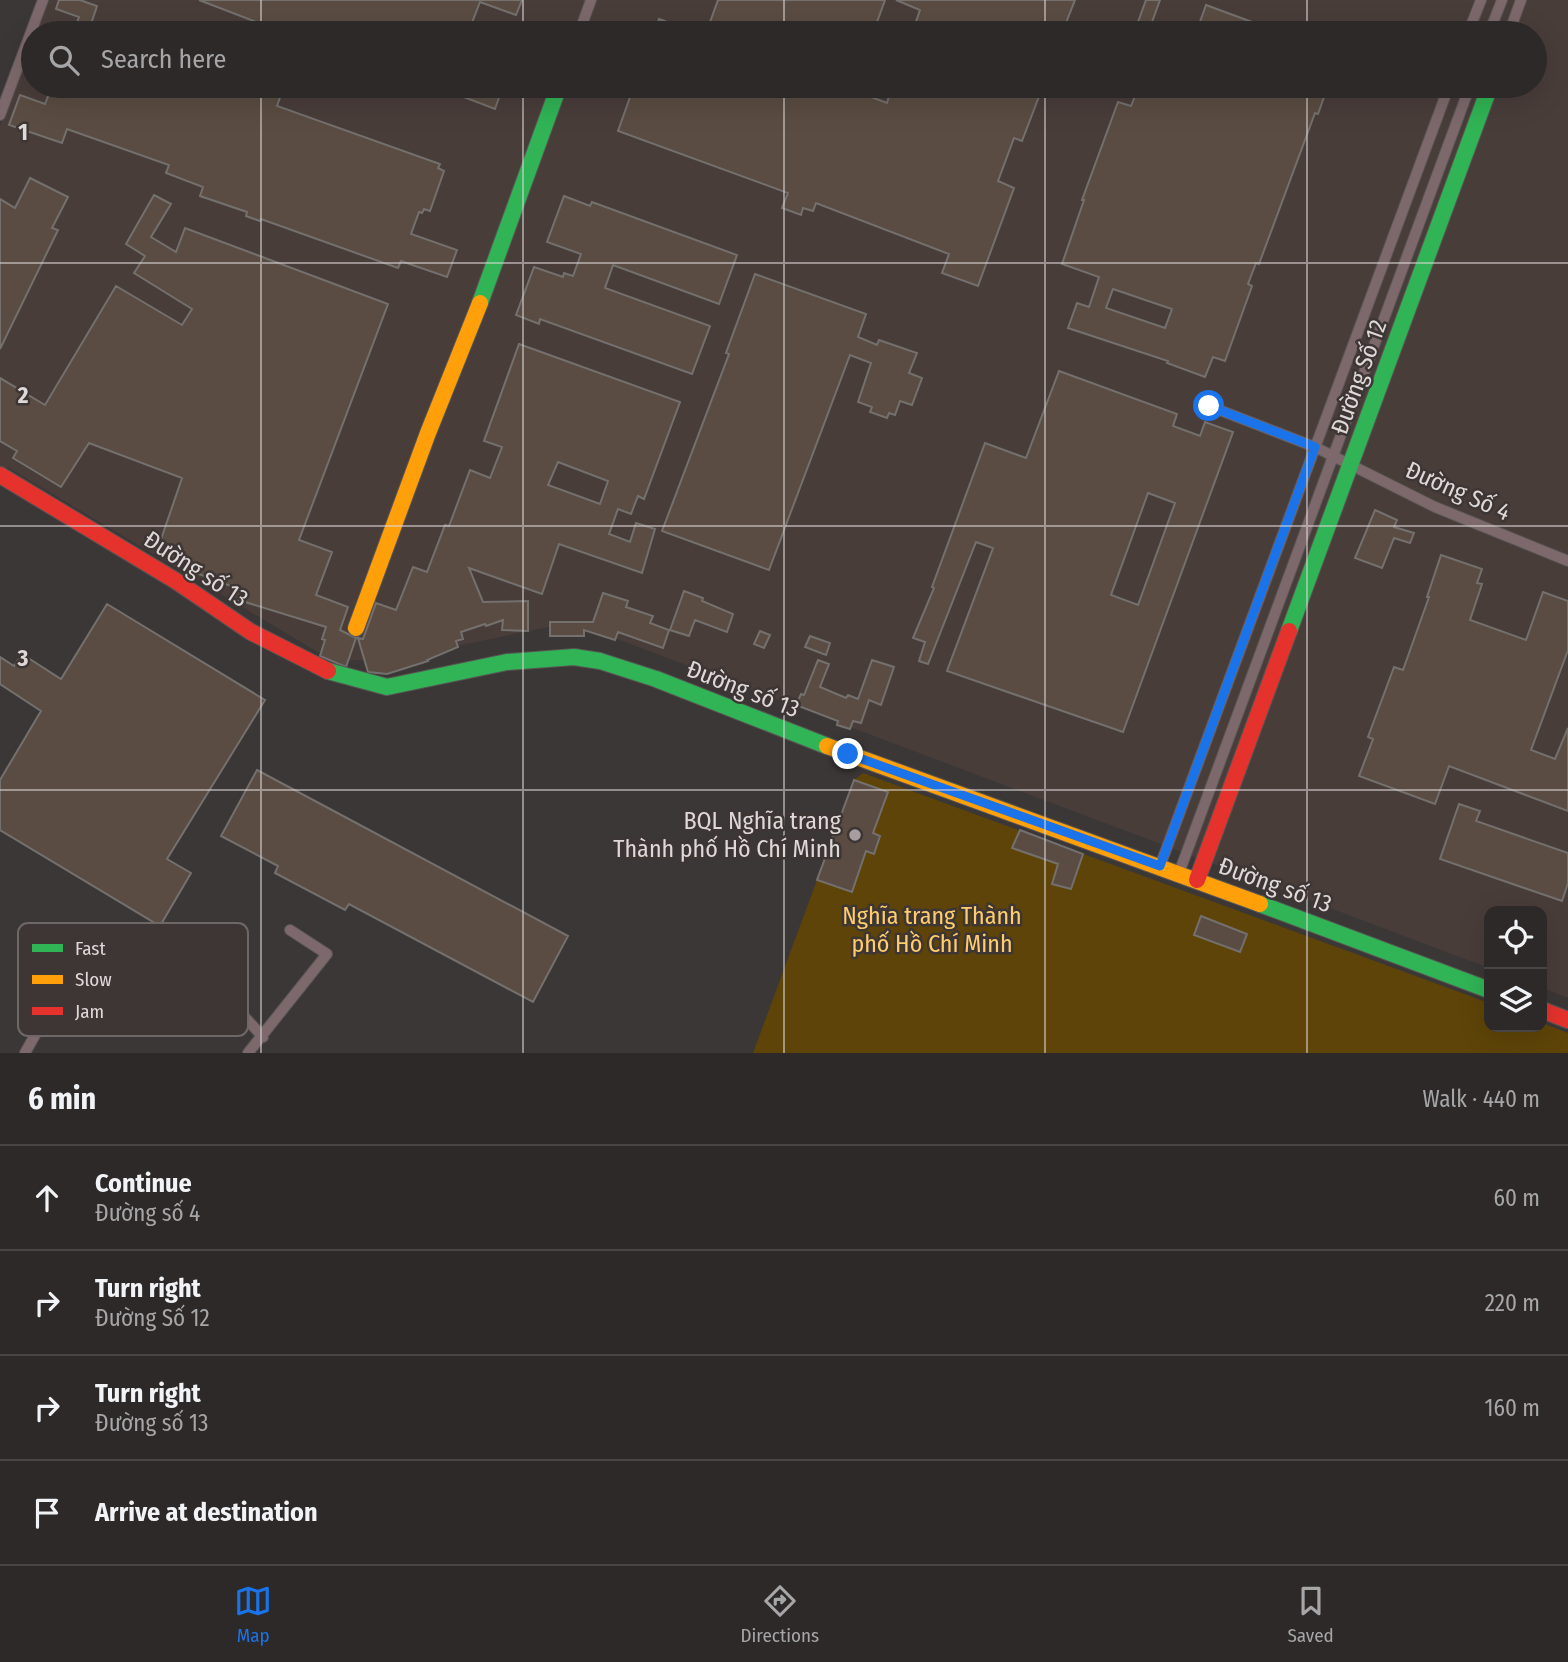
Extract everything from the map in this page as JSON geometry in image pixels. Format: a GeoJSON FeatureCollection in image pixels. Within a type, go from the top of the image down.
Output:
{"type":"FeatureCollection","features":[{"type":"Feature","properties":{"kind":"street"},"geometry":{"type":"LineString","coordinates":[[35,21],[43,0]]}},
{"type":"Feature","properties":{"kind":"street"},"geometry":{"type":"LineString","coordinates":[[583,21],[591,0]]}},
{"type":"Feature","properties":{"kind":"street"},"geometry":{"type":"LineString","coordinates":[[1473,21],[1481,0]]}},
{"type":"Feature","properties":{"kind":"street"},"geometry":{"type":"LineString","coordinates":[[1494,21],[1502,0]]}},
{"type":"Feature","properties":{"kind":"street"},"geometry":{"type":"LineString","coordinates":[[1513,21],[1521,0]]}},
{"type":"Feature","properties":{"kind":"street"},"geometry":{"type":"LineString","coordinates":[[0,115],[21,59]]}},
{"type":"Feature","properties":{"kind":"street"},"geometry":{"type":"LineString","coordinates":[[356,628],[428,433],[471,328],[555,98]]}},
{"type":"Feature","properties":{"kind":"street","name":"Đường Số 12"},"geometry":{"type":"LineString","coordinates":[[1160,866],[1445,98]]}},
{"type":"Feature","properties":{"kind":"street","name":"Đường Số 12"},"geometry":{"type":"LineString","coordinates":[[1179,873],[1466,98]]}},
{"type":"Feature","properties":{"kind":"street","name":"Đường Số 12"},"geometry":{"type":"LineString","coordinates":[[1197,880],[1486,98]]}},
{"type":"Feature","properties":{"kind":"street"},"geometry":{"type":"LineString","coordinates":[[1209,406],[1334,456]]}},
{"type":"Feature","properties":{"kind":"street","name":"Đường Số 4"},"geometry":{"type":"LineString","coordinates":[[1334,456],[1435,507],[1568,561]]}},
{"type":"Feature","properties":{"kind":"street","name":"Đường số 13"},"geometry":{"type":"LineString","coordinates":[[0,475],[176,581],[251,632],[319,668],[343,677],[387,687],[507,662],[573,657],[600,661],[656,679],[848,754],[1160,866],[1484,988]]}},
{"type":"Feature","properties":{"kind":"street"},"geometry":{"type":"LineString","coordinates":[[248,1053],[327,954],[290,930]]}},
{"type":"Feature","properties":{"kind":"street"},"geometry":{"type":"LineString","coordinates":[[1547,1012],[1568,1020]]}},
{"type":"Feature","properties":{"kind":"street"},"geometry":{"type":"LineString","coordinates":[[248,1021],[262,1037]]}},
{"type":"Feature","properties":{"kind":"street"},"geometry":{"type":"LineString","coordinates":[[25,1053],[35,1036]]}},
{"type":"Feature","properties":{"kind":"shaded area"},"geometry":{"type":"Polygon","coordinates":[[[49,0],[1568,0],[1568,998],[1547,990],[1547,906],[1484,906],[1484,966],[604,634],[553,626],[394,659],[333,661],[7,467],[0,479],[0,126],[21,73],[21,98],[1547,98],[1547,21],[41,21],[49,0]]]}},
{"type":"Feature","properties":{"kind":"green space","name":"Nghĩa trang Thành phố Hồ Chí Minh"},"geometry":{"type":"Polygon","coordinates":[[[863,773],[1484,1001],[1484,1032],[1547,1032],[1547,1025],[1568,1033],[1568,1053],[753,1053],[854,780],[863,773]]]}},
{"type":"Feature","properties":{"kind":"building"},"geometry":{"type":"Polygon","coordinates":[[[59,0],[80,0],[97,6],[92,21],[78,21],[79,17],[56,9],[59,0]]]}},
{"type":"Feature","properties":{"kind":"building"},"geometry":{"type":"Polygon","coordinates":[[[199,0],[522,0],[516,15],[480,2],[473,21],[254,21],[199,0]]]}},
{"type":"Feature","properties":{"kind":"building"},"geometry":{"type":"Polygon","coordinates":[[[718,0],[885,0],[877,21],[710,21],[718,0]]]}},
{"type":"Feature","properties":{"kind":"building"},"geometry":{"type":"Polygon","coordinates":[[[896,0],[1075,0],[1067,21],[916,21],[920,10],[896,0]]]}},
{"type":"Feature","properties":{"kind":"building"},"geometry":{"type":"Polygon","coordinates":[[[1146,0],[1160,0],[1152,21],[1138,21],[1146,0]]]}},
{"type":"Feature","properties":{"kind":"building"},"geometry":{"type":"Polygon","coordinates":[[[1206,5],[1249,21],[1200,21],[1206,5]]]}},
{"type":"Feature","properties":{"kind":"building"},"geometry":{"type":"Polygon","coordinates":[[[20,95],[21,98],[45,104],[47,98],[280,98],[277,106],[440,164],[438,168],[444,171],[430,211],[424,209],[422,213],[419,212],[411,234],[457,250],[447,277],[401,261],[398,268],[246,216],[247,212],[200,196],[203,187],[166,173],[169,165],[67,129],[62,143],[9,125],[20,95]]]}},
{"type":"Feature","properties":{"kind":"building"},"geometry":{"type":"Polygon","coordinates":[[[466,98],[499,98],[495,109],[466,98]]]}},
{"type":"Feature","properties":{"kind":"building"},"geometry":{"type":"Polygon","coordinates":[[[630,98],[874,98],[887,103],[888,98],[1038,98],[1022,141],[1014,138],[998,181],[1014,188],[978,286],[942,273],[949,254],[816,203],[813,211],[803,208],[801,215],[782,208],[788,193],[618,131],[630,98]]]}},
{"type":"Feature","properties":{"kind":"building"},"geometry":{"type":"Polygon","coordinates":[[[1134,98],[1324,98],[1318,114],[1315,113],[1259,264],[1256,263],[1248,284],[1252,286],[1225,361],[1213,357],[1205,377],[1167,363],[1168,361],[1068,328],[1077,303],[1089,307],[1099,277],[1062,264],[1118,102],[1131,106],[1134,98]],[[1113,289],[1106,308],[1165,328],[1172,309],[1113,289]]]}},
{"type":"Feature","properties":{"kind":"building"},"geometry":{"type":"Polygon","coordinates":[[[30,178],[68,197],[52,228],[58,230],[0,349],[0,199],[15,208],[30,178]]]}},
{"type":"Feature","properties":{"kind":"building"},"geometry":{"type":"Polygon","coordinates":[[[154,195],[171,204],[151,237],[176,252],[185,228],[388,304],[299,540],[332,552],[316,595],[348,607],[340,630],[356,638],[346,667],[320,656],[326,627],[232,598],[236,588],[196,573],[199,565],[157,551],[182,478],[89,443],[61,487],[13,458],[17,451],[0,441],[0,378],[45,405],[116,286],[182,325],[192,309],[134,273],[145,256],[126,244],[154,195]]]}},
{"type":"Feature","properties":{"kind":"building"},"geometry":{"type":"Polygon","coordinates":[[[564,196],[590,206],[592,202],[737,255],[719,304],[613,265],[605,288],[710,326],[692,374],[540,319],[539,324],[516,315],[534,267],[563,277],[564,273],[573,276],[581,254],[547,242],[564,196]]]}},
{"type":"Feature","properties":{"kind":"building"},"geometry":{"type":"Polygon","coordinates":[[[755,274],[866,314],[858,337],[877,345],[879,340],[917,353],[909,373],[922,378],[912,405],[900,401],[895,415],[889,413],[887,418],[870,412],[872,407],[858,402],[871,363],[850,355],[769,570],[662,531],[729,354],[726,353],[755,274]]]}},
{"type":"Feature","properties":{"kind":"building"},"geometry":{"type":"Polygon","coordinates":[[[519,344],[680,402],[644,499],[638,496],[631,514],[618,509],[609,534],[630,542],[636,523],[655,529],[642,573],[559,544],[542,594],[469,568],[483,602],[528,601],[528,631],[502,630],[503,620],[486,626],[485,624],[461,632],[463,639],[456,641],[458,647],[428,661],[387,674],[368,672],[358,638],[363,639],[376,603],[396,610],[413,567],[427,572],[445,525],[449,526],[470,470],[490,478],[502,447],[484,441],[519,344]],[[558,462],[548,485],[600,504],[608,481],[558,462]]]}},
{"type":"Feature","properties":{"kind":"building"},"geometry":{"type":"Polygon","coordinates":[[[1059,371],[1177,414],[1173,426],[1200,436],[1205,422],[1233,432],[1123,732],[947,671],[993,548],[976,542],[928,664],[919,661],[925,642],[913,638],[934,588],[932,587],[985,443],[1026,458],[1059,371]],[[1148,493],[1111,595],[1138,605],[1175,503],[1148,493]]]}},
{"type":"Feature","properties":{"kind":"building"},"geometry":{"type":"Polygon","coordinates":[[[1375,510],[1397,520],[1394,527],[1414,533],[1410,543],[1394,538],[1382,568],[1355,558],[1375,510]]]}},
{"type":"Feature","properties":{"kind":"building"},"geometry":{"type":"Polygon","coordinates":[[[1441,555],[1482,569],[1477,583],[1482,584],[1470,620],[1526,640],[1543,592],[1568,601],[1568,650],[1531,750],[1555,759],[1568,728],[1568,811],[1449,766],[1435,804],[1359,776],[1373,739],[1368,737],[1394,667],[1403,670],[1441,555]]]}},
{"type":"Feature","properties":{"kind":"building"},"geometry":{"type":"Polygon","coordinates":[[[684,591],[733,614],[727,632],[695,620],[689,636],[670,630],[684,591]]]}},
{"type":"Feature","properties":{"kind":"building"},"geometry":{"type":"Polygon","coordinates":[[[603,593],[628,601],[626,607],[653,616],[650,623],[669,630],[663,648],[618,632],[615,640],[584,630],[584,636],[550,636],[550,622],[593,622],[603,593]]]}},
{"type":"Feature","properties":{"kind":"building"},"geometry":{"type":"Polygon","coordinates":[[[107,604],[265,700],[167,859],[191,873],[162,923],[155,923],[0,830],[0,780],[41,711],[0,684],[0,657],[14,666],[22,654],[61,679],[107,604]]]}},
{"type":"Feature","properties":{"kind":"building"},"geometry":{"type":"Polygon","coordinates":[[[760,631],[770,635],[764,648],[754,644],[760,631]]]}},
{"type":"Feature","properties":{"kind":"building"},"geometry":{"type":"Polygon","coordinates":[[[810,636],[830,643],[826,655],[805,647],[810,636]]]}},
{"type":"Feature","properties":{"kind":"building"},"geometry":{"type":"Polygon","coordinates":[[[818,660],[829,664],[820,687],[846,698],[848,695],[858,699],[872,660],[894,667],[881,705],[869,700],[861,723],[853,721],[850,729],[837,725],[838,721],[796,705],[801,694],[804,695],[818,660]]]}},
{"type":"Feature","properties":{"kind":"building"},"geometry":{"type":"Polygon","coordinates":[[[257,770],[568,936],[533,1002],[349,904],[345,910],[275,873],[278,866],[221,836],[257,770]]]}},
{"type":"Feature","properties":{"kind":"building","name":"BQL Nghĩa trang Thành phố Hồ Chí Minh"},"geometry":{"type":"Polygon","coordinates":[[[854,780],[888,792],[873,833],[880,836],[874,854],[866,851],[852,892],[817,880],[854,780]]]}},
{"type":"Feature","properties":{"kind":"building"},"geometry":{"type":"Polygon","coordinates":[[[1459,804],[1480,811],[1476,821],[1568,853],[1568,883],[1562,901],[1440,859],[1459,804]]]}},
{"type":"Feature","properties":{"kind":"building"},"geometry":{"type":"Polygon","coordinates":[[[1020,830],[1083,854],[1071,889],[1052,884],[1058,864],[1012,848],[1020,830]]]}},
{"type":"Feature","properties":{"kind":"building"},"geometry":{"type":"Polygon","coordinates":[[[1201,916],[1247,934],[1240,952],[1194,935],[1201,916]]]}},
{"type":"Feature","properties":{"kind":"traffic: fast"},"geometry":{"type":"LineString","coordinates":[[480,303],[555,98]]}},
{"type":"Feature","properties":{"kind":"traffic: fast"},"geometry":{"type":"LineString","coordinates":[[1289,631],[1486,98]]}},
{"type":"Feature","properties":{"kind":"traffic: fast"},"geometry":{"type":"LineString","coordinates":[[328,671],[387,687],[507,662],[574,657],[600,661],[656,679],[827,746]]}},
{"type":"Feature","properties":{"kind":"traffic: fast"},"geometry":{"type":"LineString","coordinates":[[1260,904],[1484,988]]}},
{"type":"Feature","properties":{"kind":"traffic: slow"},"geometry":{"type":"LineString","coordinates":[[356,628],[428,433],[480,303]]}},
{"type":"Feature","properties":{"kind":"traffic: slow"},"geometry":{"type":"LineString","coordinates":[[827,746],[1260,904]]}},
{"type":"Feature","properties":{"kind":"traffic: jam"},"geometry":{"type":"LineString","coordinates":[[0,475],[176,581],[251,632],[328,671]]}},
{"type":"Feature","properties":{"kind":"traffic: jam"},"geometry":{"type":"LineString","coordinates":[[1197,880],[1289,631]]}},
{"type":"Feature","properties":{"kind":"traffic: jam"},"geometry":{"type":"LineString","coordinates":[[1547,1012],[1568,1020]]}},
{"type":"Feature","properties":{"kind":"place","name":"BQL Nghĩa trang Thành phố Hồ Chí Minh"},"geometry":{"type":"Point","coordinates":[855,835]}},
{"type":"Feature","properties":{"kind":"route"},"geometry":{"type":"LineString","coordinates":[[848,754],[1160,866],[1315,447],[1209,406]]}}]}
